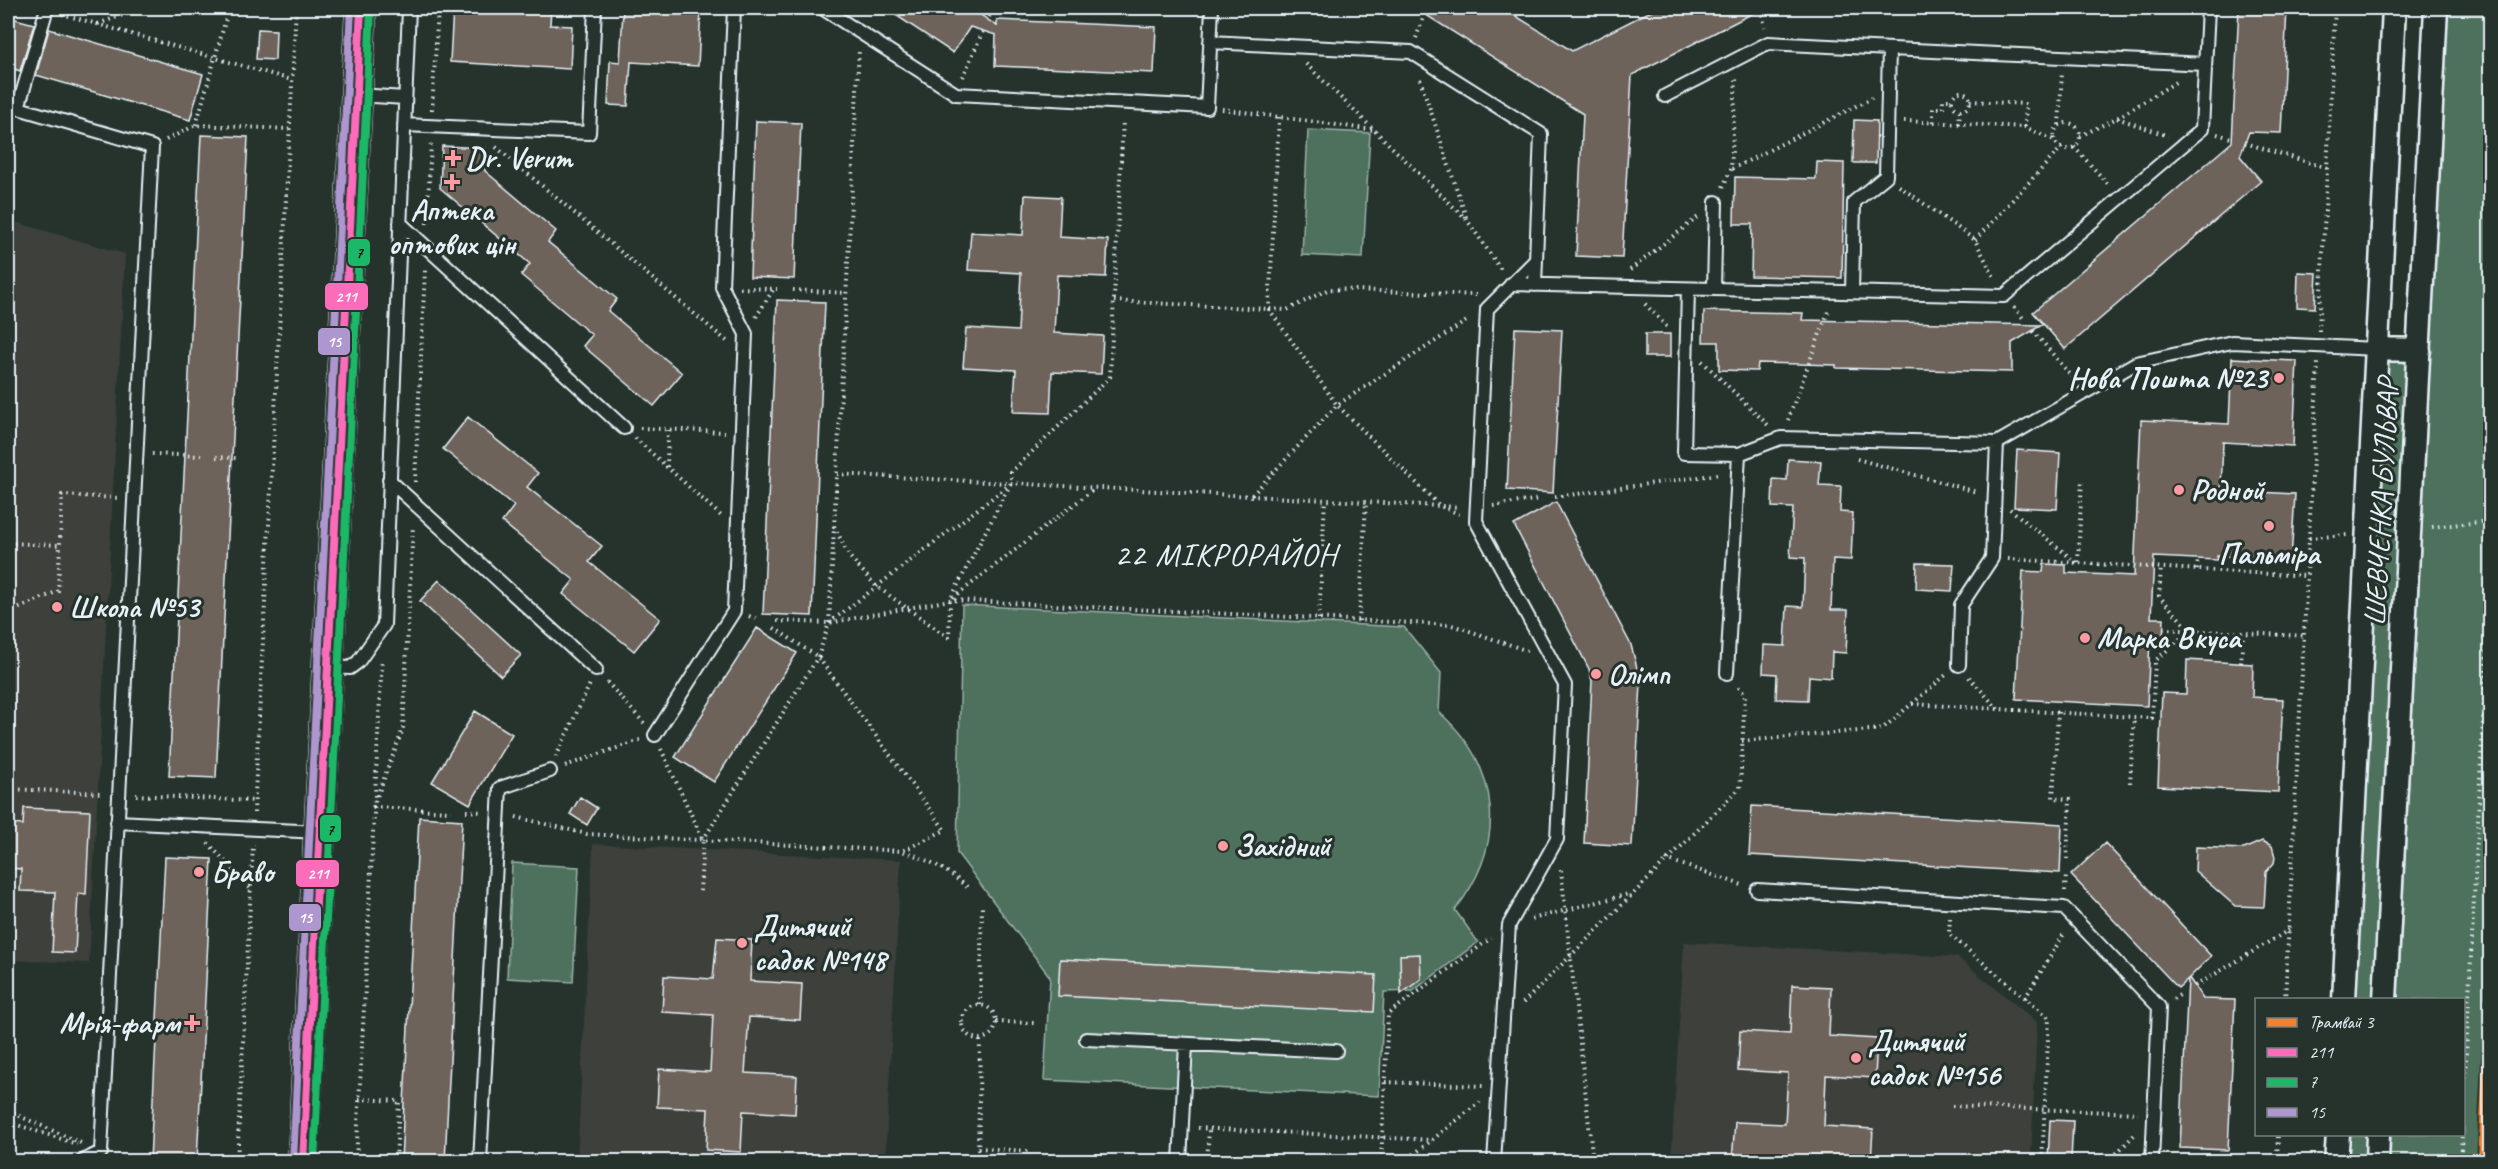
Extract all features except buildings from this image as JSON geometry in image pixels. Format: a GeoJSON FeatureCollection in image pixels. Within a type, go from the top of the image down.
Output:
{"type":"FeatureCollection","features":[{"type":"Feature","properties":{"kind":"street"},"geometry":{"type":"LineString","coordinates":[[303,1161],[361,8]]}},
{"type":"Feature","properties":{"kind":"street","name":"ШЕВЧЕНКА БУЛЬВАР"},"geometry":{"type":"LineString","coordinates":[[2344,998],[2394,8]]}},
{"type":"Feature","properties":{"kind":"street","name":"ШЕВЧЕНКА БУЛЬВАР"},"geometry":{"type":"LineString","coordinates":[[2385,998],[2436,8]]}},
{"type":"Feature","properties":{"kind":"street"},"geometry":{"type":"LineString","coordinates":[[2376,349],[2419,350]]}},
{"type":"Feature","properties":{"kind":"street"},"geometry":{"type":"LineString","coordinates":[[2336,1161],[2337,1136]]}},
{"type":"Feature","properties":{"kind":"street"},"geometry":{"type":"LineString","coordinates":[[2377,1161],[2379,1136]]}},
{"type":"Feature","properties":{"kind":"lane"},"geometry":{"type":"LineString","coordinates":[[47,8],[13,106],[152,147],[101,1152],[81,1161]]}},
{"type":"Feature","properties":{"kind":"lane"},"geometry":{"type":"LineString","coordinates":[[328,667],[350,668],[358,662],[384,625],[409,8]]}},
{"type":"Feature","properties":{"kind":"lane"},"geometry":{"type":"LineString","coordinates":[[404,125],[589,134],[595,8]]}},
{"type":"Feature","properties":{"kind":"lane"},"geometry":{"type":"LineString","coordinates":[[655,735],[734,611],[746,334],[722,287],[734,8]]}},
{"type":"Feature","properties":{"kind":"lane"},"geometry":{"type":"LineString","coordinates":[[822,8],[956,94],[1207,107],[1212,8]]}},
{"type":"Feature","properties":{"kind":"lane"},"geometry":{"type":"LineString","coordinates":[[1511,284],[2004,296],[2202,129],[2208,8]]}},
{"type":"Feature","properties":{"kind":"lane"},"geometry":{"type":"LineString","coordinates":[[1210,42],[1412,52],[1541,134],[1535,285]]}},
{"type":"Feature","properties":{"kind":"lane"},"geometry":{"type":"LineString","coordinates":[[1665,96],[1768,43],[2205,64]]}},
{"type":"Feature","properties":{"kind":"lane"},"geometry":{"type":"LineString","coordinates":[[1852,292],[1854,202],[1886,176],[1889,49]]}},
{"type":"Feature","properties":{"kind":"lane"},"geometry":{"type":"LineString","coordinates":[[358,95],[405,98]]}},
{"type":"Feature","properties":{"kind":"lane"},"geometry":{"type":"LineString","coordinates":[[1714,289],[1716,202]]}},
{"type":"Feature","properties":{"kind":"lane"},"geometry":{"type":"LineString","coordinates":[[400,223],[624,428]]}},
{"type":"Feature","properties":{"kind":"lane"},"geometry":{"type":"LineString","coordinates":[[1494,1161],[1509,925],[1557,839],[1564,685],[1476,521],[1487,309],[1536,260]]}},
{"type":"Feature","properties":{"kind":"lane"},"geometry":{"type":"LineString","coordinates":[[1688,289],[1684,453],[1739,454],[1781,438],[1997,443],[2136,363],[2232,342],[2376,349]]}},
{"type":"Feature","properties":{"kind":"lane"},"geometry":{"type":"LineString","coordinates":[[1959,665],[1961,604],[1992,558],[1997,443]]}},
{"type":"Feature","properties":{"kind":"lane"},"geometry":{"type":"LineString","coordinates":[[1727,673],[1739,454]]}},
{"type":"Feature","properties":{"kind":"lane"},"geometry":{"type":"LineString","coordinates":[[390,480],[596,670]]}},
{"type":"Feature","properties":{"kind":"lane"},"geometry":{"type":"LineString","coordinates":[[480,1161],[500,788],[550,771]]}},
{"type":"Feature","properties":{"kind":"lane"},"geometry":{"type":"LineString","coordinates":[[117,822],[320,832]]}},
{"type":"Feature","properties":{"kind":"lane"},"geometry":{"type":"LineString","coordinates":[[1757,890],[2064,908],[2159,1007],[2152,1161]]}},
{"type":"Feature","properties":{"kind":"lane"},"geometry":{"type":"LineString","coordinates":[[1086,1039],[1336,1052]]}},
{"type":"Feature","properties":{"kind":"lane"},"geometry":{"type":"LineString","coordinates":[[1180,1161],[1186,1044]]}},
{"type":"Feature","properties":{"kind":"path"},"geometry":{"type":"LineString","coordinates":[[47,8],[292,80]]}},
{"type":"Feature","properties":{"kind":"path"},"geometry":{"type":"LineString","coordinates":[[97,24],[142,8]]}},
{"type":"Feature","properties":{"kind":"path"},"geometry":{"type":"LineString","coordinates":[[196,125],[229,8]]}},
{"type":"Feature","properties":{"kind":"path"},"geometry":{"type":"LineString","coordinates":[[237,1161],[296,8]]}},
{"type":"Feature","properties":{"kind":"path"},"geometry":{"type":"LineString","coordinates":[[373,807],[403,729],[438,8]]}},
{"type":"Feature","properties":{"kind":"path"},"geometry":{"type":"LineString","coordinates":[[989,17],[993,8]]}},
{"type":"Feature","properties":{"kind":"path"},"geometry":{"type":"LineString","coordinates":[[2285,998],[2335,8]]}},
{"type":"Feature","properties":{"kind":"path"},"geometry":{"type":"LineString","coordinates":[[956,94],[983,31]]}},
{"type":"Feature","properties":{"kind":"path"},"geometry":{"type":"LineString","coordinates":[[703,840],[818,657],[829,623],[860,32]]}},
{"type":"Feature","properties":{"kind":"path"},"geometry":{"type":"LineString","coordinates":[[1286,45],[1467,220],[1511,284]]}},
{"type":"Feature","properties":{"kind":"path"},"geometry":{"type":"LineString","coordinates":[[1412,52],[1467,220]]}},
{"type":"Feature","properties":{"kind":"path"},"geometry":{"type":"LineString","coordinates":[[2056,141],[2063,57]]}},
{"type":"Feature","properties":{"kind":"path"},"geometry":{"type":"LineString","coordinates":[[1737,59],[1731,169],[1888,90]]}},
{"type":"Feature","properties":{"kind":"path"},"geometry":{"type":"LineString","coordinates":[[2074,147],[2080,136],[2117,118],[2205,64]]}},
{"type":"Feature","properties":{"kind":"path"},"geometry":{"type":"LineString","coordinates":[[1963,92],[1968,95],[1970,101],[1966,108],[1960,110],[1955,108],[1952,100],[1954,94],[1963,92]]}},
{"type":"Feature","properties":{"kind":"path"},"geometry":{"type":"LineString","coordinates":[[1933,122],[1933,108],[1943,108],[1943,100],[1952,100]]}},
{"type":"Feature","properties":{"kind":"path"},"geometry":{"type":"LineString","coordinates":[[1970,101],[2026,104],[2025,127]]}},
{"type":"Feature","properties":{"kind":"path"},"geometry":{"type":"LineString","coordinates":[[834,525],[849,556],[876,586],[949,638],[950,600],[1011,483],[1011,472],[1110,377],[1123,103]]}},
{"type":"Feature","properties":{"kind":"path"},"geometry":{"type":"LineString","coordinates":[[1207,107],[1373,130]]}},
{"type":"Feature","properties":{"kind":"path"},"geometry":{"type":"LineString","coordinates":[[1959,123],[1960,110]]}},
{"type":"Feature","properties":{"kind":"path"},"geometry":{"type":"LineString","coordinates":[[1279,117],[1269,309],[1337,405],[1440,506]]}},
{"type":"Feature","properties":{"kind":"path"},"geometry":{"type":"LineString","coordinates":[[2117,118],[2186,142]]}},
{"type":"Feature","properties":{"kind":"path"},"geometry":{"type":"LineString","coordinates":[[1887,120],[2025,127],[2056,141],[2062,147],[2074,147],[2121,197]]}},
{"type":"Feature","properties":{"kind":"path"},"geometry":{"type":"LineString","coordinates":[[2059,126],[2067,123],[2074,125],[2080,136]]}},
{"type":"Feature","properties":{"kind":"path"},"geometry":{"type":"LineString","coordinates":[[152,147],[196,125],[290,129]]}},
{"type":"Feature","properties":{"kind":"path"},"geometry":{"type":"LineString","coordinates":[[473,128],[745,356]]}},
{"type":"Feature","properties":{"kind":"path"},"geometry":{"type":"LineString","coordinates":[[2245,143],[2327,168]]}},
{"type":"Feature","properties":{"kind":"path"},"geometry":{"type":"LineString","coordinates":[[1975,240],[2062,147]]}},
{"type":"Feature","properties":{"kind":"path"},"geometry":{"type":"LineString","coordinates":[[1886,176],[1975,240],[2004,296]]}},
{"type":"Feature","properties":{"kind":"path"},"geometry":{"type":"LineString","coordinates":[[1609,287],[1716,202]]}},
{"type":"Feature","properties":{"kind":"path"},"geometry":{"type":"LineString","coordinates":[[722,287],[776,289],[746,334]]}},
{"type":"Feature","properties":{"kind":"path"},"geometry":{"type":"LineString","coordinates":[[1114,301],[1287,310],[1329,289],[1500,296]]}},
{"type":"Feature","properties":{"kind":"path"},"geometry":{"type":"LineString","coordinates":[[793,290],[846,293]]}},
{"type":"Feature","properties":{"kind":"path"},"geometry":{"type":"LineString","coordinates":[[1781,438],[1835,292]]}},
{"type":"Feature","properties":{"kind":"path"},"geometry":{"type":"LineString","coordinates":[[1251,496],[1337,405],[1487,309]]}},
{"type":"Feature","properties":{"kind":"path"},"geometry":{"type":"LineString","coordinates":[[2033,331],[2086,392]]}},
{"type":"Feature","properties":{"kind":"path"},"geometry":{"type":"LineString","coordinates":[[624,428],[741,433]]}},
{"type":"Feature","properties":{"kind":"path"},"geometry":{"type":"LineString","coordinates":[[624,428],[737,531]]}},
{"type":"Feature","properties":{"kind":"path"},"geometry":{"type":"LineString","coordinates":[[667,467],[668,430]]}},
{"type":"Feature","properties":{"kind":"path"},"geometry":{"type":"LineString","coordinates":[[136,453],[201,456]]}},
{"type":"Feature","properties":{"kind":"path"},"geometry":{"type":"LineString","coordinates":[[216,457],[236,458]]}},
{"type":"Feature","properties":{"kind":"path"},"geometry":{"type":"LineString","coordinates":[[1849,457],[1994,497],[2078,563]]}},
{"type":"Feature","properties":{"kind":"path"},"geometry":{"type":"LineString","coordinates":[[1555,497],[1738,472]]}},
{"type":"Feature","properties":{"kind":"path"},"geometry":{"type":"LineString","coordinates":[[837,474],[1477,508],[1540,500]]}},
{"type":"Feature","properties":{"kind":"path"},"geometry":{"type":"LineString","coordinates":[[2078,563],[2082,479]]}},
{"type":"Feature","properties":{"kind":"path"},"geometry":{"type":"LineString","coordinates":[[829,623],[1011,483]]}},
{"type":"Feature","properties":{"kind":"path"},"geometry":{"type":"LineString","coordinates":[[950,600],[1095,488]]}},
{"type":"Feature","properties":{"kind":"path"},"geometry":{"type":"LineString","coordinates":[[8,613],[58,591],[62,495],[134,499]]}},
{"type":"Feature","properties":{"kind":"path"},"geometry":{"type":"LineString","coordinates":[[1319,619],[1325,500]]}},
{"type":"Feature","properties":{"kind":"path"},"geometry":{"type":"LineString","coordinates":[[1359,621],[1365,502]]}},
{"type":"Feature","properties":{"kind":"path"},"geometry":{"type":"LineString","coordinates":[[2425,528],[2490,521]]}},
{"type":"Feature","properties":{"kind":"path"},"geometry":{"type":"LineString","coordinates":[[2309,537],[2350,535]]}},
{"type":"Feature","properties":{"kind":"path"},"geometry":{"type":"LineString","coordinates":[[8,543],[60,545]]}},
{"type":"Feature","properties":{"kind":"path"},"geometry":{"type":"LineString","coordinates":[[1992,558],[2307,576]]}},
{"type":"Feature","properties":{"kind":"path"},"geometry":{"type":"LineString","coordinates":[[2197,570],[2198,559]]}},
{"type":"Feature","properties":{"kind":"path"},"geometry":{"type":"LineString","coordinates":[[2161,567],[2159,596],[2190,630]]}},
{"type":"Feature","properties":{"kind":"path"},"geometry":{"type":"LineString","coordinates":[[2465,1042],[2490,582]]}},
{"type":"Feature","properties":{"kind":"path"},"geometry":{"type":"LineString","coordinates":[[777,621],[829,623],[950,600],[1452,625],[1551,659]]}},
{"type":"Feature","properties":{"kind":"path"},"geometry":{"type":"LineString","coordinates":[[356,1161],[384,625]]}},
{"type":"Feature","properties":{"kind":"path"},"geometry":{"type":"LineString","coordinates":[[774,628],[818,657],[945,830],[902,851]]}},
{"type":"Feature","properties":{"kind":"path"},"geometry":{"type":"LineString","coordinates":[[2163,629],[2304,636]]}},
{"type":"Feature","properties":{"kind":"path"},"geometry":{"type":"LineString","coordinates":[[1912,704],[2152,718],[2155,660],[2190,630]]}},
{"type":"Feature","properties":{"kind":"path"},"geometry":{"type":"LineString","coordinates":[[2241,663],[2243,633]]}},
{"type":"Feature","properties":{"kind":"path"},"geometry":{"type":"LineString","coordinates":[[1742,741],[1882,729],[1959,665],[1998,709]]}},
{"type":"Feature","properties":{"kind":"path"},"geometry":{"type":"LineString","coordinates":[[550,771],[596,670],[655,735],[703,840],[700,892]]}},
{"type":"Feature","properties":{"kind":"path"},"geometry":{"type":"LineString","coordinates":[[1503,1022],[1740,788],[1745,693]]}},
{"type":"Feature","properties":{"kind":"path"},"geometry":{"type":"LineString","coordinates":[[2058,712],[2053,798],[2070,799],[2067,859]]}},
{"type":"Feature","properties":{"kind":"path"},"geometry":{"type":"LineString","coordinates":[[2130,783],[2134,717]]}},
{"type":"Feature","properties":{"kind":"path"},"geometry":{"type":"LineString","coordinates":[[550,771],[655,735]]}},
{"type":"Feature","properties":{"kind":"path"},"geometry":{"type":"LineString","coordinates":[[8,789],[255,801]]}},
{"type":"Feature","properties":{"kind":"path"},"geometry":{"type":"LineString","coordinates":[[373,807],[451,811]]}},
{"type":"Feature","properties":{"kind":"path"},"geometry":{"type":"LineString","coordinates":[[498,813],[587,834],[902,851],[926,858],[948,871],[967,887]]}},
{"type":"Feature","properties":{"kind":"path"},"geometry":{"type":"LineString","coordinates":[[192,826],[250,889]]}},
{"type":"Feature","properties":{"kind":"path"},"geometry":{"type":"LineString","coordinates":[[1557,839],[1593,1161]]}},
{"type":"Feature","properties":{"kind":"path"},"geometry":{"type":"LineString","coordinates":[[1666,859],[1757,890]]}},
{"type":"Feature","properties":{"kind":"path"},"geometry":{"type":"LineString","coordinates":[[1381,1161],[1388,1014],[1509,925],[1632,893]]}},
{"type":"Feature","properties":{"kind":"path"},"geometry":{"type":"LineString","coordinates":[[980,1005],[982,907]]}},
{"type":"Feature","properties":{"kind":"path"},"geometry":{"type":"LineString","coordinates":[[2025,998],[2073,917]]}},
{"type":"Feature","properties":{"kind":"path"},"geometry":{"type":"LineString","coordinates":[[2195,986],[2289,930]]}},
{"type":"Feature","properties":{"kind":"path"},"geometry":{"type":"LineString","coordinates":[[1949,934],[2049,1018],[2042,1161]]}},
{"type":"Feature","properties":{"kind":"path"},"geometry":{"type":"LineString","coordinates":[[980,1005],[993,1012],[996,1022],[993,1032],[980,1039],[970,1036],[962,1022],[970,1008],[980,1005]]}},
{"type":"Feature","properties":{"kind":"path"},"geometry":{"type":"LineString","coordinates":[[996,1022],[1035,1023]]}},
{"type":"Feature","properties":{"kind":"path"},"geometry":{"type":"LineString","coordinates":[[978,1161],[980,1039]]}},
{"type":"Feature","properties":{"kind":"path"},"geometry":{"type":"LineString","coordinates":[[1384,1082],[1499,1086]]}},
{"type":"Feature","properties":{"kind":"path"},"geometry":{"type":"LineString","coordinates":[[1404,1161],[1499,1086]]}},
{"type":"Feature","properties":{"kind":"path"},"geometry":{"type":"LineString","coordinates":[[359,1099],[399,1101],[396,1161]]}},
{"type":"Feature","properties":{"kind":"path"},"geometry":{"type":"LineString","coordinates":[[1952,1106],[2154,1114]]}},
{"type":"Feature","properties":{"kind":"path"},"geometry":{"type":"LineString","coordinates":[[8,1111],[101,1152]]}},
{"type":"Feature","properties":{"kind":"path"},"geometry":{"type":"LineString","coordinates":[[2108,1161],[2154,1114]]}},
{"type":"Feature","properties":{"kind":"path"},"geometry":{"type":"LineString","coordinates":[[8,1122],[101,1152]]}},
{"type":"Feature","properties":{"kind":"path"},"geometry":{"type":"LineString","coordinates":[[1182,1127],[1432,1140]]}},
{"type":"Feature","properties":{"kind":"path"},"geometry":{"type":"LineString","coordinates":[[1207,1161],[1209,1129]]}},
{"type":"Feature","properties":{"kind":"path"},"geometry":{"type":"LineString","coordinates":[[2277,1161],[2278,1136]]}},
{"type":"Feature","properties":{"kind":"path"},"geometry":{"type":"LineString","coordinates":[[2460,1161],[2462,1136]]}},
{"type":"Feature","properties":{"kind":"path"},"geometry":{"type":"LineString","coordinates":[[978,1148],[1028,1151]]}},
{"type":"Feature","properties":{"kind":"shaded area","name":"Школа №53"},"geometry":{"type":"Polygon","coordinates":[[[8,220],[125,254],[89,963],[8,960],[8,220]]]}},
{"type":"Feature","properties":{"kind":"shaded area","name":"Дитячий садок №148"},"geometry":{"type":"Polygon","coordinates":[[[593,844],[901,860],[885,1161],[577,1162],[593,844]]]}},
{"type":"Feature","properties":{"kind":"shaded area","name":"Дитячий садок №156"},"geometry":{"type":"Polygon","coordinates":[[[1684,942],[1957,957],[2037,1022],[2031,1161],[1671,1162],[1684,942]]]}},
{"type":"Feature","properties":{"kind":"green space"},"geometry":{"type":"Polygon","coordinates":[[[2448,8],[2490,8],[2490,1161],[2390,1161],[2391,1136],[2465,1136],[2465,998],[2398,998],[2448,8]]]}},
{"type":"Feature","properties":{"kind":"green space"},"geometry":{"type":"Polygon","coordinates":[[[1308,130],[1370,133],[1363,258],[1302,255],[1308,130]]]}},
{"type":"Feature","properties":{"kind":"green space"},"geometry":{"type":"Polygon","coordinates":[[[2385,358],[2409,359],[2377,998],[2353,998],[2385,358]]]}},
{"type":"Feature","properties":{"kind":"green space","name":"Західний"},"geometry":{"type":"Polygon","coordinates":[[[962,605],[1404,627],[1441,673],[1439,712],[1460,734],[1475,757],[1485,782],[1490,807],[1489,833],[1483,859],[1472,885],[1455,910],[1478,942],[1413,991],[1384,992],[1379,1096],[1044,1080],[1050,977],[957,853],[962,605]]]}},
{"type":"Feature","properties":{"kind":"green space"},"geometry":{"type":"Polygon","coordinates":[[[512,863],[579,867],[573,982],[507,978],[512,863]]]}},
{"type":"Feature","properties":{"kind":"green space"},"geometry":{"type":"Polygon","coordinates":[[[2346,1136],[2370,1136],[2368,1161],[2345,1162],[2346,1136]]]}},
{"type":"Feature","properties":{"kind":"tram line","name":"3"},"geometry":{"type":"LineString","coordinates":[[2482,1162],[2490,1001]]}},
{"type":"Feature","properties":{"kind":"transit line","name":"15"},"geometry":{"type":"LineString","coordinates":[[293,1161],[351,8]]}},
{"type":"Feature","properties":{"kind":"transit line","name":"211"},"geometry":{"type":"LineString","coordinates":[[303,1162],[361,8]]}},
{"type":"Feature","properties":{"kind":"transit line","name":"7"},"geometry":{"type":"LineString","coordinates":[[314,1162],[371,9]]}},
{"type":"Feature","properties":{"kind":"place","name":"Dr. Verum"},"geometry":{"type":"Point","coordinates":[453,158]}},
{"type":"Feature","properties":{"kind":"place","name":"Аптека оптових цін"},"geometry":{"type":"Point","coordinates":[452,182]}},
{"type":"Feature","properties":{"kind":"place","name":"Нова Пошта №23"},"geometry":{"type":"Point","coordinates":[2279,378]}},
{"type":"Feature","properties":{"kind":"place","name":"Родной"},"geometry":{"type":"Point","coordinates":[2179,490]}},
{"type":"Feature","properties":{"kind":"place","name":"Пальміра"},"geometry":{"type":"Point","coordinates":[2269,526]}},
{"type":"Feature","properties":{"kind":"place","name":"Школа №53"},"geometry":{"type":"Point","coordinates":[57,607]}},
{"type":"Feature","properties":{"kind":"place","name":"Марка Вкуса"},"geometry":{"type":"Point","coordinates":[2085,638]}},
{"type":"Feature","properties":{"kind":"place","name":"Олімп"},"geometry":{"type":"Point","coordinates":[1596,674]}},
{"type":"Feature","properties":{"kind":"place","name":"Західний"},"geometry":{"type":"Point","coordinates":[1223,846]}},
{"type":"Feature","properties":{"kind":"place","name":"Браво"},"geometry":{"type":"Point","coordinates":[199,872]}},
{"type":"Feature","properties":{"kind":"place","name":"Дитячий садок №148"},"geometry":{"type":"Point","coordinates":[742,943]}},
{"type":"Feature","properties":{"kind":"place","name":"Мрія-фарм"},"geometry":{"type":"Point","coordinates":[192,1023]}},
{"type":"Feature","properties":{"kind":"place","name":"Дитячий садок №156"},"geometry":{"type":"Point","coordinates":[1856,1058]}},
{"type":"Feature","properties":{"kind":"district","name":"22 МІКРОРАЙОН"},"geometry":{"type":"Point","coordinates":[1226,554]}}]}
